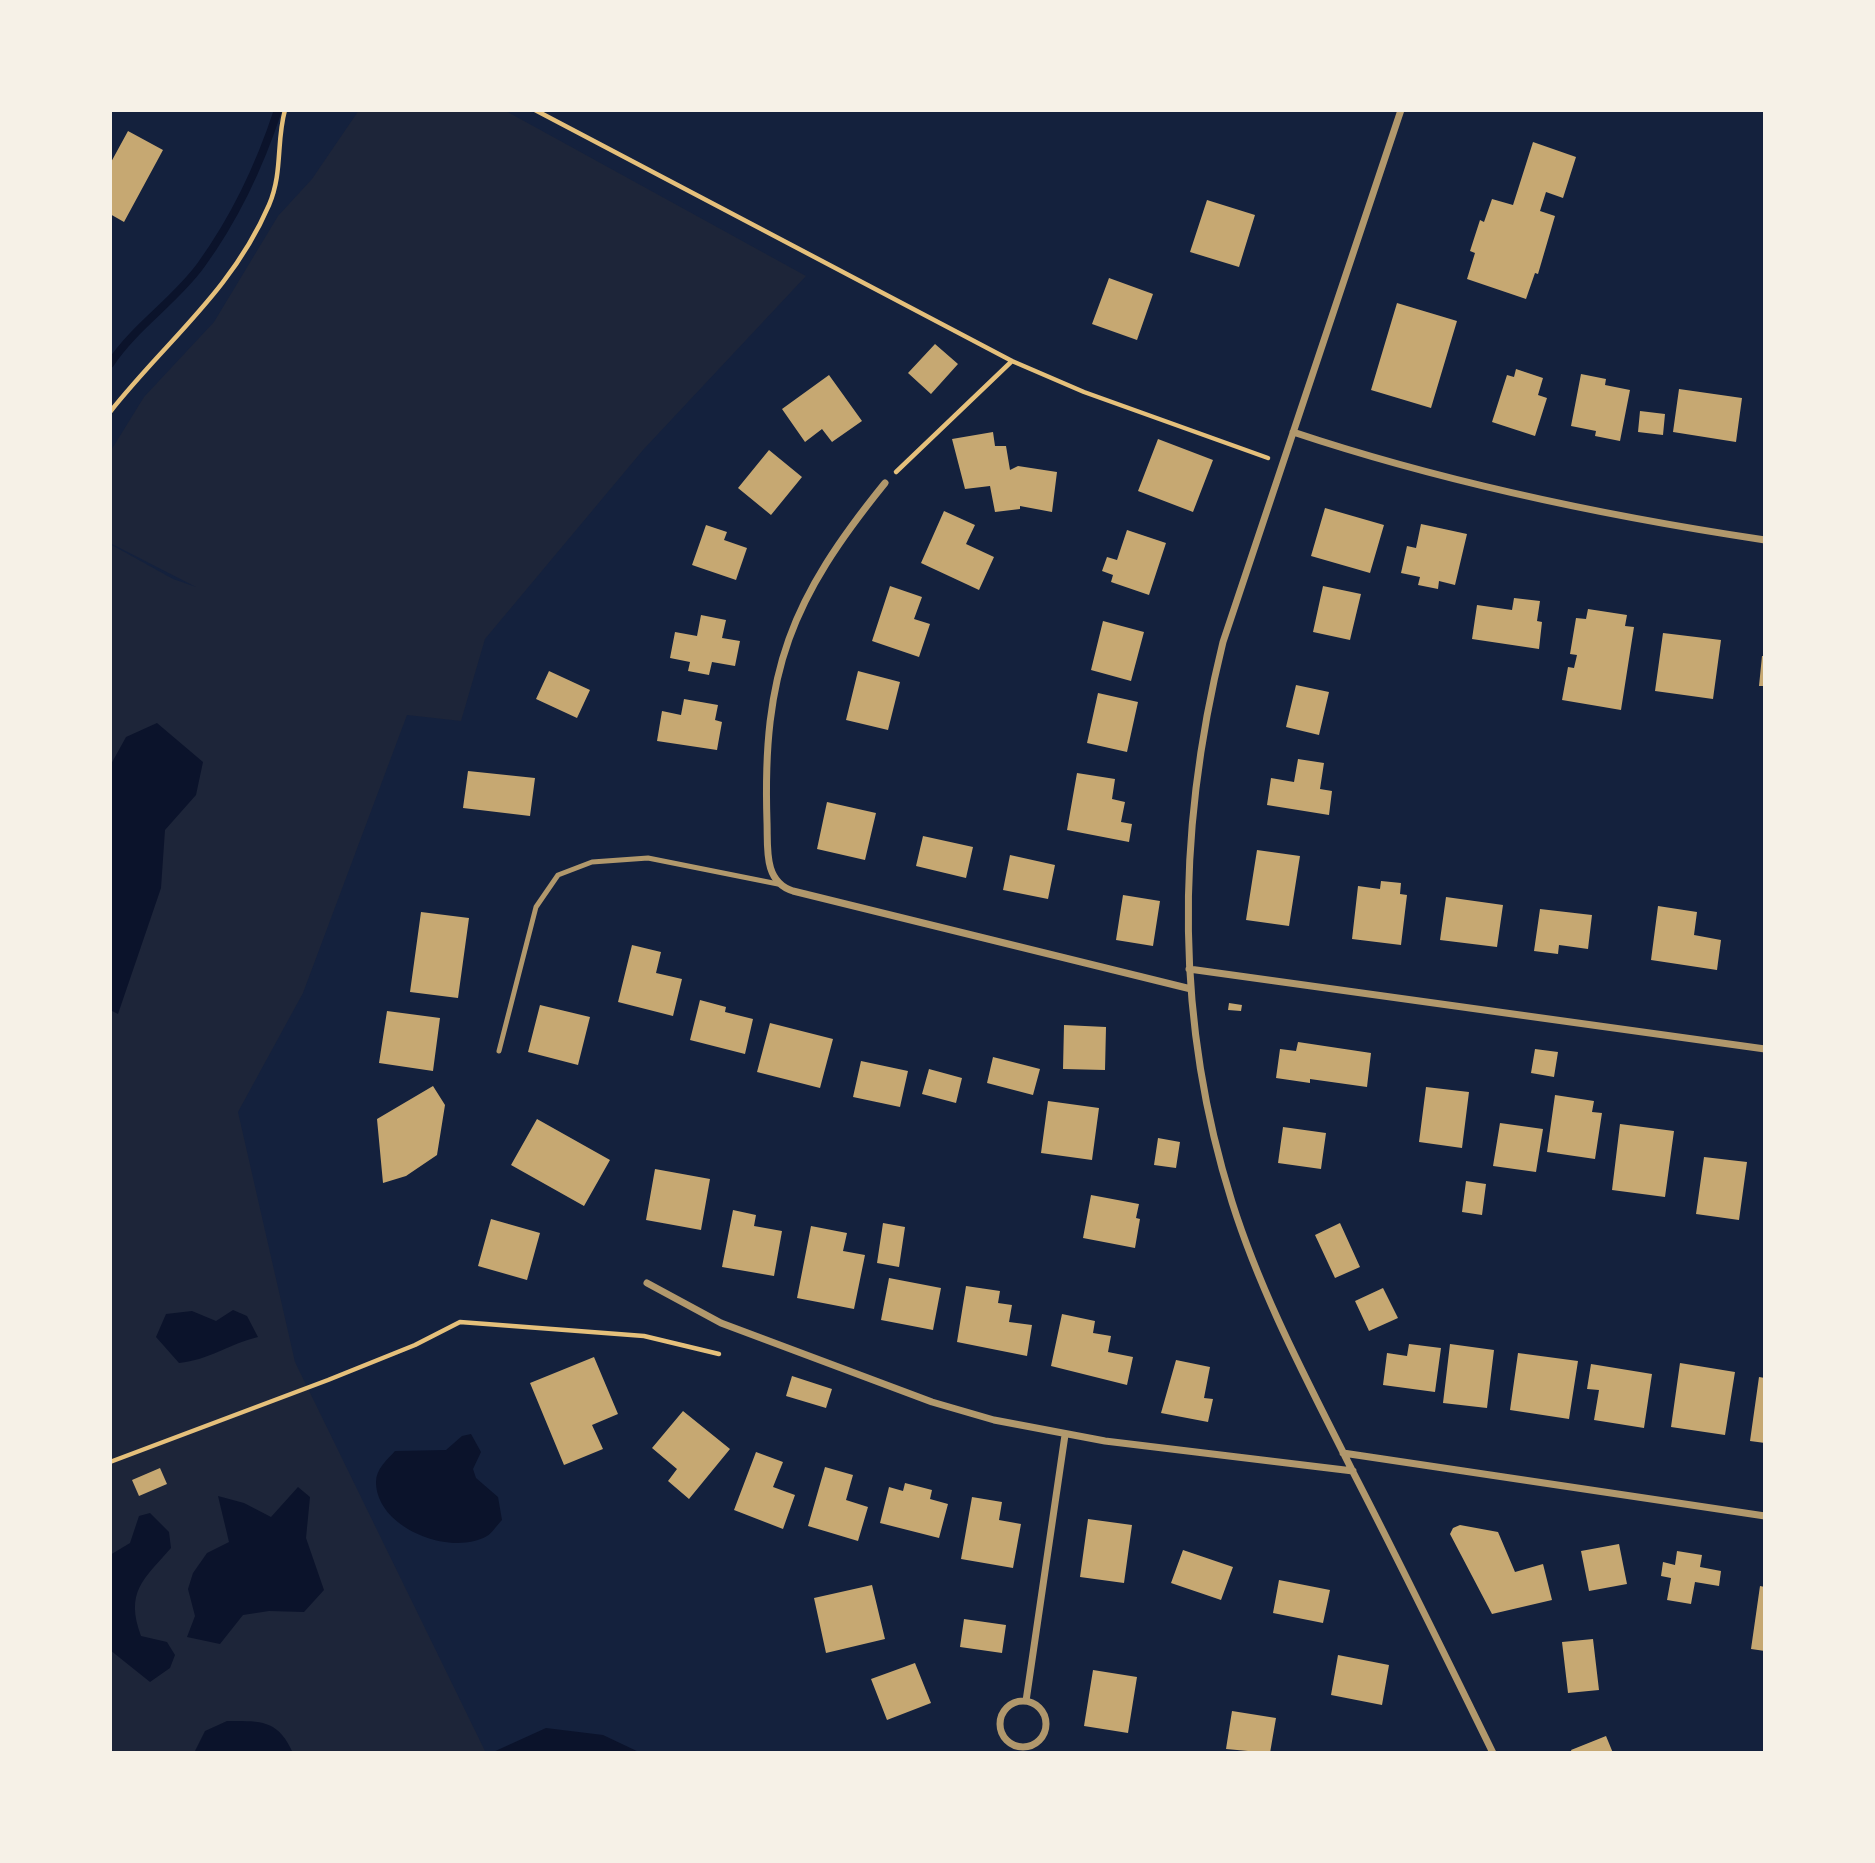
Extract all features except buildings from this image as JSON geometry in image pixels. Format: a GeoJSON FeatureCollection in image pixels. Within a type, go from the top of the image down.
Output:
{"type":"FeatureCollection","features":[{"type":"Feature","properties":{"kind":"street"},"geometry":{"type":"LineString","coordinates":[[1401,110],[1223,642],[1201,743],[1189,846],[1189,969],[1207,1102],[1233,1202],[1269,1300],[1493,1753]]}},
{"type":"Feature","properties":{"kind":"street"},"geometry":{"type":"LineString","coordinates":[[1293,432],[1503,491],[1627,518],[1765,540]]}},
{"type":"Feature","properties":{"kind":"street"},"geometry":{"type":"LineString","coordinates":[[886,483],[847,530],[816,579],[799,613],[779,668],[771,706],[766,764],[769,863],[778,884],[793,891],[1191,989]]}},
{"type":"Feature","properties":{"kind":"street"},"geometry":{"type":"LineString","coordinates":[[1189,969],[1765,1049]]}},
{"type":"Feature","properties":{"kind":"street"},"geometry":{"type":"LineString","coordinates":[[647,1283],[721,1323],[922,1398],[994,1420],[1065,1434],[1353,1471]]}},
{"type":"Feature","properties":{"kind":"street"},"geometry":{"type":"LineString","coordinates":[[1026,1701],[1065,1434]]}},
{"type":"Feature","properties":{"kind":"street"},"geometry":{"type":"LineString","coordinates":[[1343,1453],[1765,1516]]}},
{"type":"Feature","properties":{"kind":"street"},"geometry":{"type":"LineString","coordinates":[[1026,1701],[1037,1706],[1046,1722],[1039,1740],[1023,1747],[1004,1737],[1000,1723],[1010,1705],[1026,1701]]}},
{"type":"Feature","properties":{"kind":"lane"},"geometry":{"type":"LineString","coordinates":[[499,1051],[536,907],[558,875],[592,862],[648,858],[778,884]]}},
{"type":"Feature","properties":{"kind":"path"},"geometry":{"type":"LineString","coordinates":[[110,412],[231,275],[269,205],[280,173],[285,110]]}},
{"type":"Feature","properties":{"kind":"path"},"geometry":{"type":"LineString","coordinates":[[535,110],[1012,361],[1096,397],[1282,462]]}},
{"type":"Feature","properties":{"kind":"path"},"geometry":{"type":"LineString","coordinates":[[886,483],[1012,361]]}},
{"type":"Feature","properties":{"kind":"path"},"geometry":{"type":"LineString","coordinates":[[110,1462],[353,1370],[460,1322],[644,1336],[719,1354]]}},
{"type":"Feature","properties":{"kind":"shaded area"},"geometry":{"type":"Polygon","coordinates":[[[359,110],[504,110],[806,276],[643,450],[485,639],[461,721],[407,715],[303,993],[238,1112],[295,1362],[486,1753],[110,1753],[110,544],[173,579],[196,587],[110,543],[110,452],[144,397],[214,322],[278,216],[312,179],[359,110]]]}},
{"type":"Feature","properties":{"kind":"shaded area"},"geometry":{"type":"Polygon","coordinates":[[[157,723],[203,762],[196,795],[165,830],[161,888],[118,1014],[110,1010],[110,766],[126,737],[157,723]]]}},
{"type":"Feature","properties":{"kind":"shaded area"},"geometry":{"type":"Polygon","coordinates":[[[233,1310],[247,1316],[258,1337],[200,1359],[179,1363],[156,1337],[166,1314],[192,1311],[216,1321],[233,1310]]]}},
{"type":"Feature","properties":{"kind":"shaded area"},"geometry":{"type":"Polygon","coordinates":[[[471,1434],[481,1452],[473,1469],[476,1478],[498,1497],[502,1520],[491,1533],[472,1542],[436,1540],[402,1525],[388,1513],[379,1498],[376,1482],[382,1465],[395,1451],[446,1450],[462,1436],[471,1434]]]}},
{"type":"Feature","properties":{"kind":"shaded area"},"geometry":{"type":"Polygon","coordinates":[[[298,1487],[310,1497],[306,1538],[324,1590],[304,1612],[269,1611],[243,1615],[220,1644],[187,1637],[195,1616],[188,1589],[193,1573],[207,1553],[229,1542],[218,1496],[244,1503],[271,1517],[298,1487]]]}},
{"type":"Feature","properties":{"kind":"shaded area"},"geometry":{"type":"Polygon","coordinates":[[[150,1513],[169,1532],[171,1548],[145,1578],[140,1588],[135,1608],[137,1621],[141,1636],[167,1642],[175,1655],[170,1668],[150,1682],[110,1650],[110,1555],[130,1543],[139,1516],[150,1513]]]}},
{"type":"Feature","properties":{"kind":"shaded area"},"geometry":{"type":"Polygon","coordinates":[[[227,1721],[267,1724],[281,1734],[293,1753],[194,1753],[205,1731],[227,1721]]]}},
{"type":"Feature","properties":{"kind":"shaded area"},"geometry":{"type":"Polygon","coordinates":[[[546,1728],[603,1735],[641,1753],[491,1753],[546,1728]]]}},
{"type":"Feature","properties":{"kind":"waterway"},"geometry":{"type":"LineString","coordinates":[[110,364],[131,338],[191,278],[225,229],[246,190],[278,110]]}}]}
